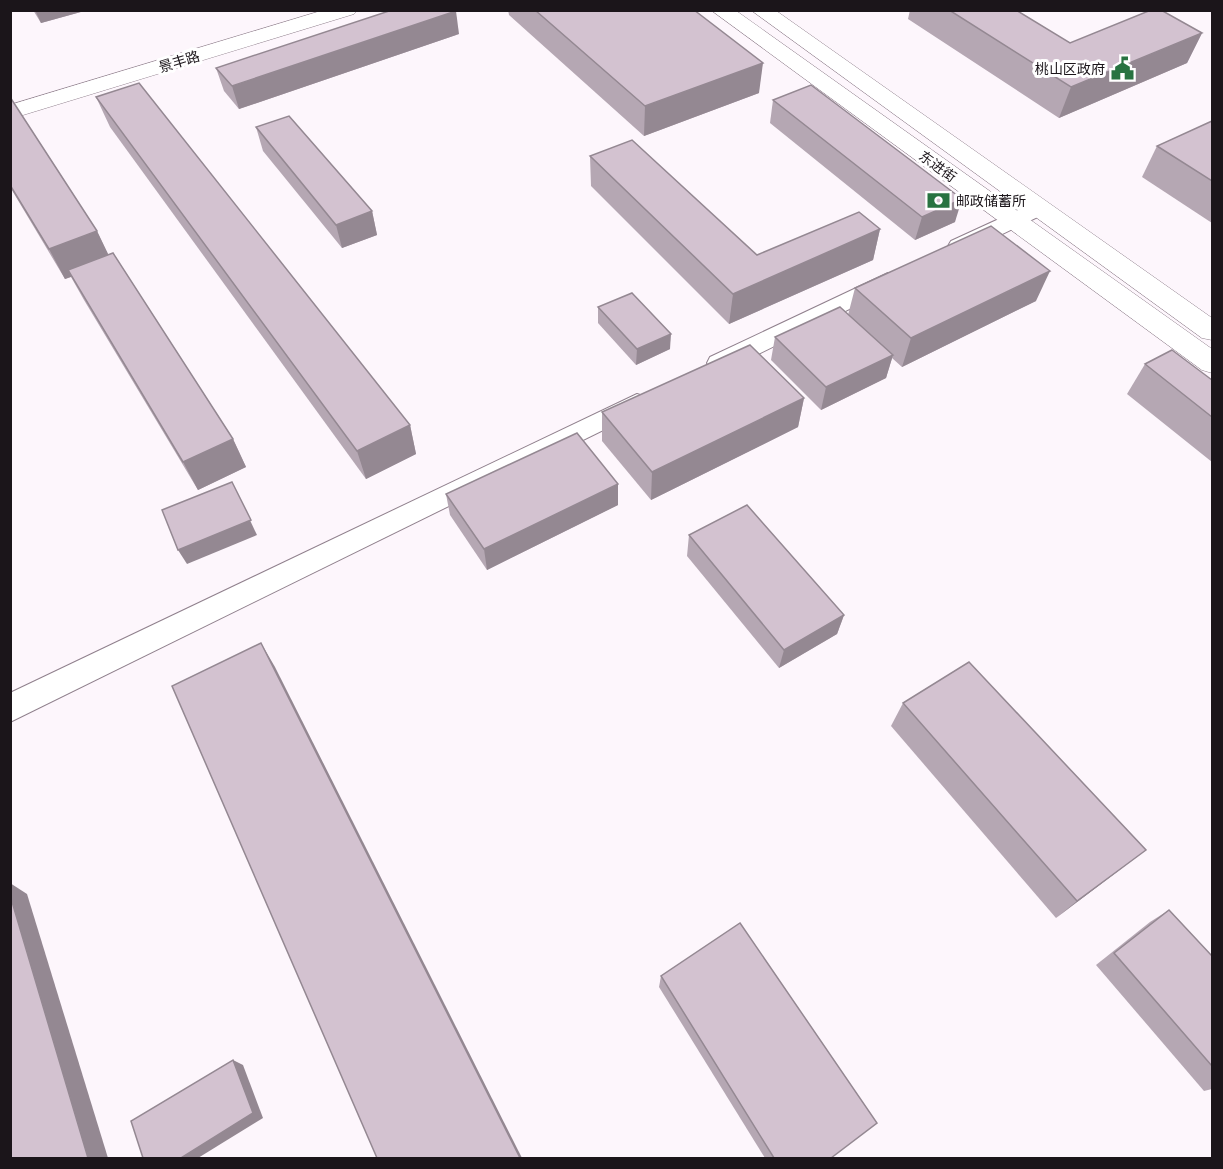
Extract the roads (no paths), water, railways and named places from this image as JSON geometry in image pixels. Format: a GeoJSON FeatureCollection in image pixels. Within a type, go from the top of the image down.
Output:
{"type":"FeatureCollection","features":[{"type":"Feature","properties":{"kind":"main road","name":"景丰路"},"geometry":{"type":"LineString","coordinates":[[178,40],[278,10]]}},
{"type":"Feature","properties":{"kind":"main road","name":"景丰路"},"geometry":{"type":"LineString","coordinates":[[10,112],[347,10]]}},
{"type":"Feature","properties":{"kind":"main road","name":"东进街"},"geometry":{"type":"LineString","coordinates":[[721,10],[1212,363]]}},
{"type":"Feature","properties":{"kind":"main road","name":"东进街"},"geometry":{"type":"LineString","coordinates":[[760,10],[1212,331]]}},
{"type":"Feature","properties":{"kind":"street"},"geometry":{"type":"LineString","coordinates":[[938,256],[1038,208]]}},
{"type":"Feature","properties":{"kind":"street"},"geometry":{"type":"LineString","coordinates":[[700,372],[905,272]]}},
{"type":"Feature","properties":{"kind":"street"},"geometry":{"type":"LineString","coordinates":[[10,708],[657,393]]}},
{"type":"Feature","properties":{"kind":"place","name":"桃山区政府"},"geometry":{"type":"Point","coordinates":[1123,68]}},
{"type":"Feature","properties":{"kind":"place","name":"邮政储蓄所"},"geometry":{"type":"Point","coordinates":[938,200]}}]}
